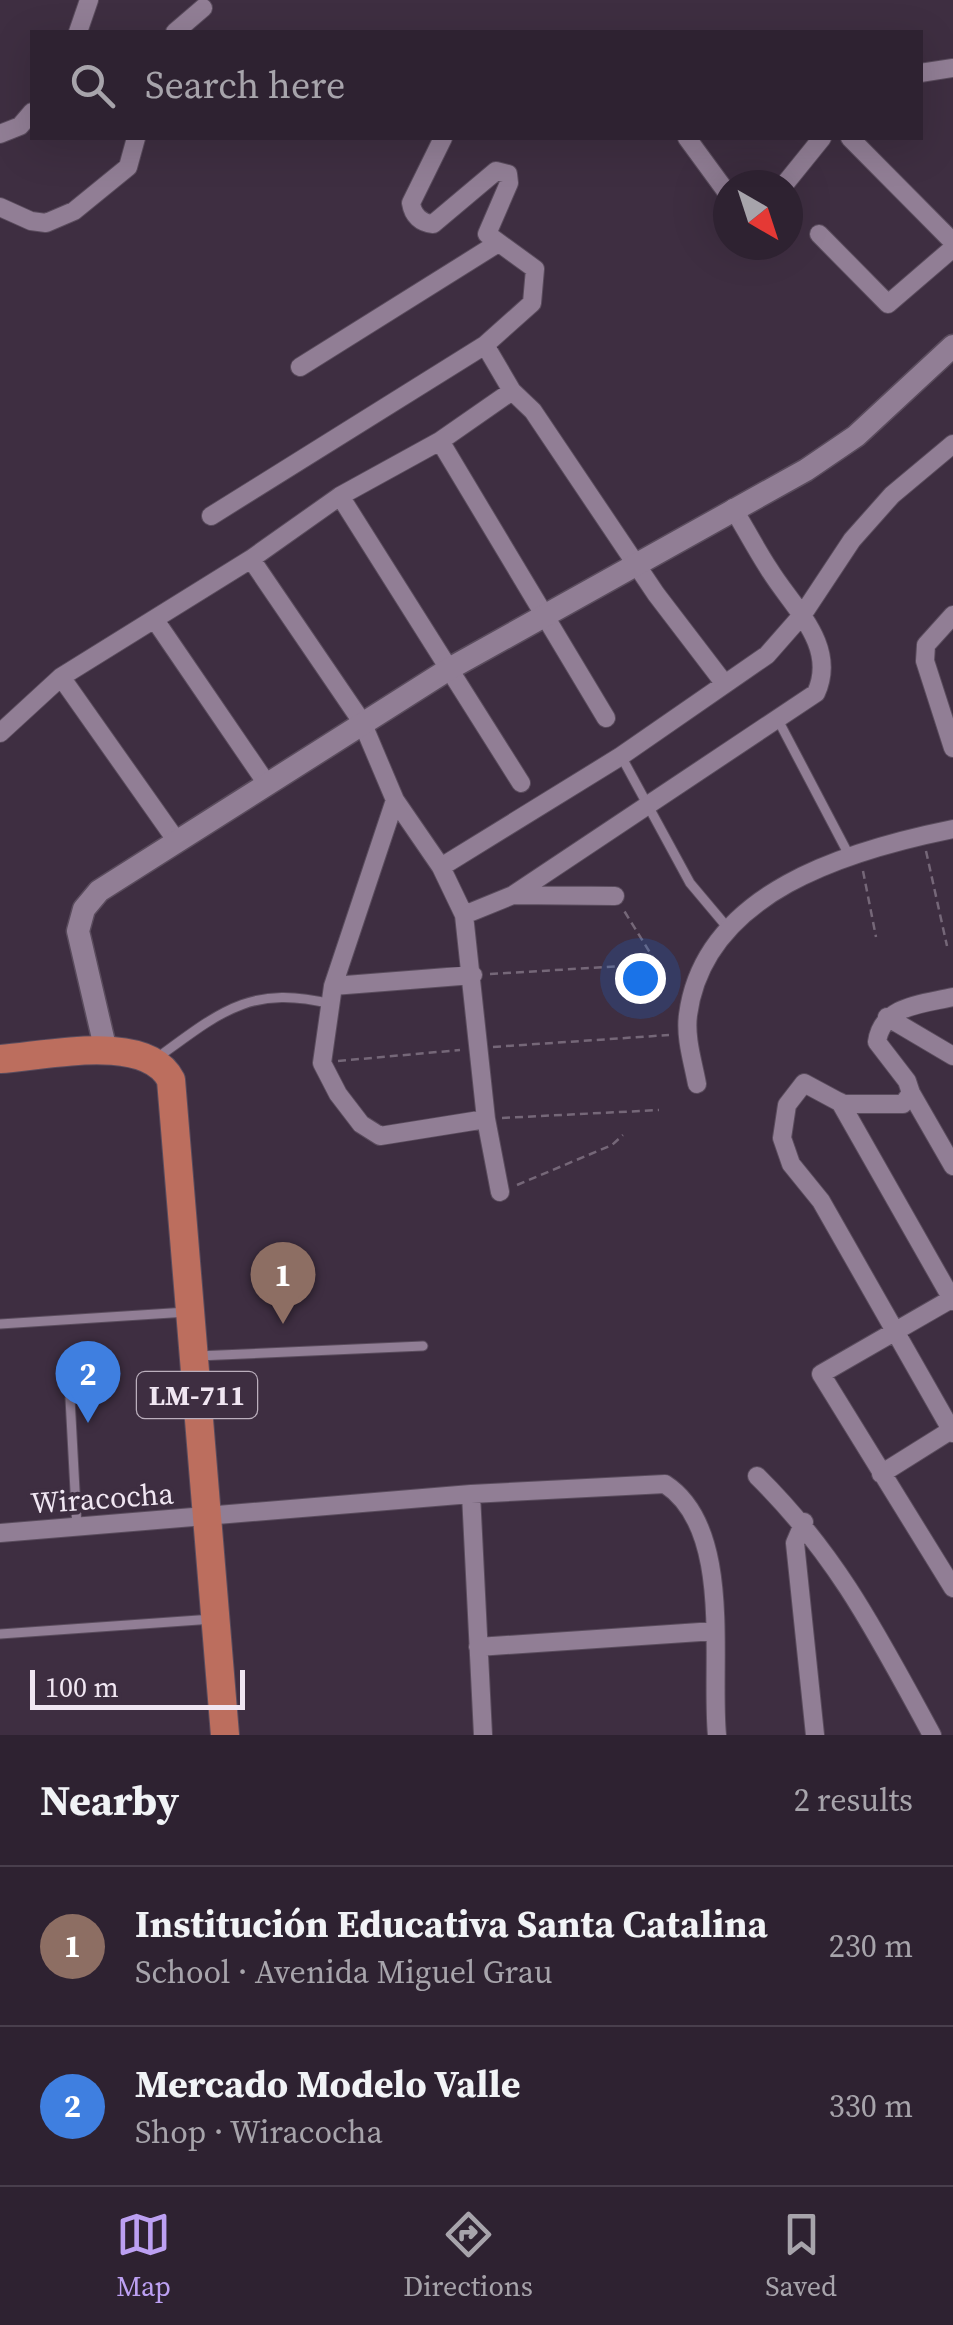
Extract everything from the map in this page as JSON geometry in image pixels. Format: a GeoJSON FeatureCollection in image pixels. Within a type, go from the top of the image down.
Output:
{"type":"FeatureCollection","features":[{"type":"Feature","properties":{"kind":"main road"},"geometry":{"type":"LineString","coordinates":[[0,1059],[128,1050],[156,1059]]}},
{"type":"Feature","properties":{"kind":"main road","name":"LM-711"},"geometry":{"type":"LineString","coordinates":[[156,1059],[171,1080],[175,1103],[225,1735]]}},
{"type":"Feature","properties":{"kind":"street"},"geometry":{"type":"LineString","coordinates":[[79,30],[89,0]]}},
{"type":"Feature","properties":{"kind":"street"},"geometry":{"type":"LineString","coordinates":[[178,30],[203,8]]}},
{"type":"Feature","properties":{"kind":"street"},"geometry":{"type":"LineString","coordinates":[[923,73],[953,68]]}},
{"type":"Feature","properties":{"kind":"street"},"geometry":{"type":"LineString","coordinates":[[0,134],[20,126],[30,114]]}},
{"type":"Feature","properties":{"kind":"street"},"geometry":{"type":"LineString","coordinates":[[0,207],[46,223],[74,212],[128,167],[135,140]]}},
{"type":"Feature","properties":{"kind":"street"},"geometry":{"type":"LineString","coordinates":[[212,516],[485,345],[532,303],[537,282],[534,269],[495,244],[486,228],[510,183],[503,172],[496,171],[433,224],[420,220],[412,211],[411,204],[442,140]]}},
{"type":"Feature","properties":{"kind":"street"},"geometry":{"type":"LineString","coordinates":[[688,140],[713,174]]}},
{"type":"Feature","properties":{"kind":"street"},"geometry":{"type":"LineString","coordinates":[[796,170],[820,140]]}},
{"type":"Feature","properties":{"kind":"street"},"geometry":{"type":"LineString","coordinates":[[818,234],[888,304],[953,245],[852,140]]}},
{"type":"Feature","properties":{"kind":"street"},"geometry":{"type":"LineString","coordinates":[[300,367],[495,244]]}},
{"type":"Feature","properties":{"kind":"street"},"geometry":{"type":"LineString","coordinates":[[485,345],[512,391],[533,411],[636,564],[724,683]]}},
{"type":"Feature","properties":{"kind":"street"},"geometry":{"type":"LineString","coordinates":[[106,1052],[78,930],[84,910],[99,891],[449,669],[806,470],[856,436],[953,346]]}},
{"type":"Feature","properties":{"kind":"street"},"geometry":{"type":"LineString","coordinates":[[0,733],[61,676],[251,559],[340,496],[440,441],[512,391]]}},
{"type":"Feature","properties":{"kind":"street"},"geometry":{"type":"LineString","coordinates":[[440,441],[606,718]]}},
{"type":"Feature","properties":{"kind":"street"},"geometry":{"type":"LineString","coordinates":[[441,867],[621,756],[767,655],[804,614],[852,540],[892,495],[953,444]]}},
{"type":"Feature","properties":{"kind":"street"},"geometry":{"type":"LineString","coordinates":[[340,496],[521,782]]}},
{"type":"Feature","properties":{"kind":"street"},"geometry":{"type":"LineString","coordinates":[[464,915],[512,895],[816,693],[824,675],[823,660],[804,614],[771,572],[733,508]]}},
{"type":"Feature","properties":{"kind":"street"},"geometry":{"type":"LineString","coordinates":[[251,559],[362,722],[395,800],[441,867],[464,915],[486,1119],[500,1192]]}},
{"type":"Feature","properties":{"kind":"street"},"geometry":{"type":"LineString","coordinates":[[953,615],[926,645],[925,661],[953,748]]}},
{"type":"Feature","properties":{"kind":"street"},"geometry":{"type":"LineString","coordinates":[[155,620],[266,784]]}},
{"type":"Feature","properties":{"kind":"street"},"geometry":{"type":"LineString","coordinates":[[61,676],[176,840]]}},
{"type":"Feature","properties":{"kind":"street"},"geometry":{"type":"LineString","coordinates":[[395,800],[332,995],[322,1062],[361,1124],[380,1136],[486,1119]]}},
{"type":"Feature","properties":{"kind":"street"},"geometry":{"type":"LineString","coordinates":[[697,1084],[688,1014],[706,954],[727,927],[764,898],[855,856],[953,829],[953,820]]}},
{"type":"Feature","properties":{"kind":"street"},"geometry":{"type":"LineString","coordinates":[[512,895],[615,896]]}},
{"type":"Feature","properties":{"kind":"street"},"geometry":{"type":"LineString","coordinates":[[332,995],[473,975]]}},
{"type":"Feature","properties":{"kind":"street"},"geometry":{"type":"LineString","coordinates":[[953,996],[906,1008],[886,1018],[877,1042],[907,1080],[911,1094],[953,1166]]}},
{"type":"Feature","properties":{"kind":"street"},"geometry":{"type":"LineString","coordinates":[[886,1018],[953,1056]]}},
{"type":"Feature","properties":{"kind":"street"},"geometry":{"type":"LineString","coordinates":[[881,1474],[952,1431],[821,1201],[791,1164],[782,1138],[787,1105],[800,1086],[808,1083],[840,1102],[884,1107],[903,1104],[911,1094]]}},
{"type":"Feature","properties":{"kind":"street"},"geometry":{"type":"LineString","coordinates":[[840,1102],[953,1299],[821,1374],[953,1588]]}},
{"type":"Feature","properties":{"kind":"street"},"geometry":{"type":"LineString","coordinates":[[758,1476],[804,1522],[854,1591],[932,1735]]}},
{"type":"Feature","properties":{"kind":"street","name":"Wiracocha"},"geometry":{"type":"LineString","coordinates":[[0,1533],[471,1494],[665,1484],[685,1497],[697,1518],[714,1598],[717,1735]]}},
{"type":"Feature","properties":{"kind":"street"},"geometry":{"type":"LineString","coordinates":[[471,1494],[483,1735]]}},
{"type":"Feature","properties":{"kind":"street"},"geometry":{"type":"LineString","coordinates":[[804,1522],[794,1543],[815,1735]]}},
{"type":"Feature","properties":{"kind":"street"},"geometry":{"type":"LineString","coordinates":[[478,1647],[715,1631]]}},
{"type":"Feature","properties":{"kind":"lane"},"geometry":{"type":"LineString","coordinates":[[776,717],[855,856]]}},
{"type":"Feature","properties":{"kind":"lane"},"geometry":{"type":"LineString","coordinates":[[621,756],[690,883],[727,927]]}},
{"type":"Feature","properties":{"kind":"lane"},"geometry":{"type":"LineString","coordinates":[[156,1059],[206,1022],[266,995],[332,995]]}},
{"type":"Feature","properties":{"kind":"lane"},"geometry":{"type":"LineString","coordinates":[[0,1324],[190,1312]]}},
{"type":"Feature","properties":{"kind":"lane"},"geometry":{"type":"LineString","coordinates":[[194,1356],[423,1346]]}},
{"type":"Feature","properties":{"kind":"lane"},"geometry":{"type":"LineString","coordinates":[[70,1398],[77,1528]]}},
{"type":"Feature","properties":{"kind":"lane"},"geometry":{"type":"LineString","coordinates":[[0,1634],[216,1619]]}},
{"type":"Feature","properties":{"kind":"path"},"geometry":{"type":"LineString","coordinates":[[922,835],[947,946]]}},
{"type":"Feature","properties":{"kind":"path"},"geometry":{"type":"LineString","coordinates":[[855,856],[876,937]]}},
{"type":"Feature","properties":{"kind":"path"},"geometry":{"type":"LineString","coordinates":[[473,975],[657,964],[615,896]]}},
{"type":"Feature","properties":{"kind":"path"},"geometry":{"type":"LineString","coordinates":[[322,1062],[688,1034]]}},
{"type":"Feature","properties":{"kind":"path"},"geometry":{"type":"LineString","coordinates":[[486,1119],[660,1110]]}},
{"type":"Feature","properties":{"kind":"path"},"geometry":{"type":"LineString","coordinates":[[500,1192],[612,1145],[623,1135]]}},
{"type":"Feature","properties":{"kind":"place","name":"Institución Educativa Santa Catalina"},"geometry":{"type":"Point","coordinates":[283,1324]}},
{"type":"Feature","properties":{"kind":"place","name":"Mercado Modelo Valle"},"geometry":{"type":"Point","coordinates":[88,1423]}}]}
